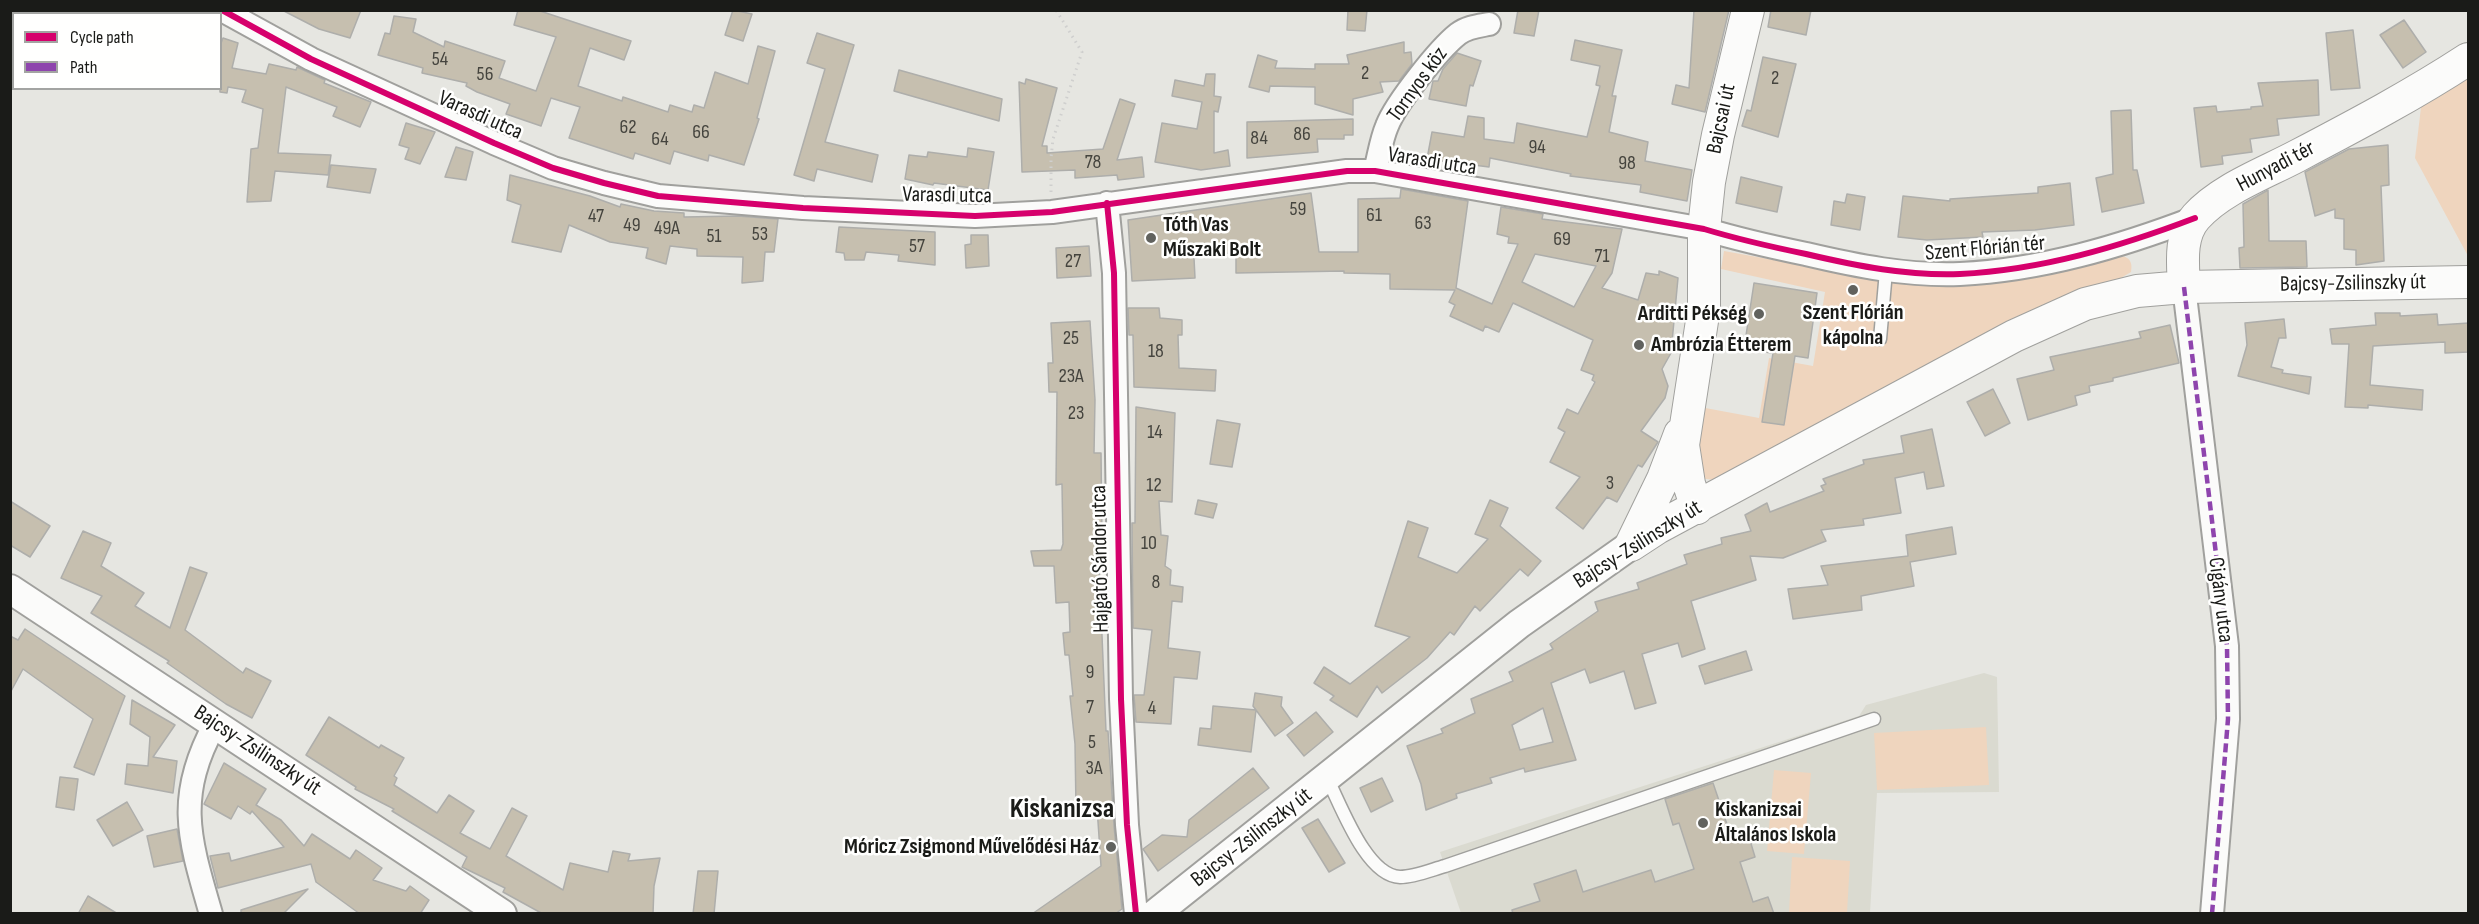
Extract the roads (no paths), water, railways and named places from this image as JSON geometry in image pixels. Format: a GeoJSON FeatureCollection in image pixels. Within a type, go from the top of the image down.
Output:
{"type":"FeatureCollection","features":[{"type":"Feature","properties":{"kind":"main road","name":"Bajcsai út"},"geometry":{"type":"LineString","coordinates":[[1704,230],[1716,147],[1749,10]]}},
{"type":"Feature","properties":{"kind":"main road","name":"Hunyadi tér"},"geometry":{"type":"LineString","coordinates":[[2195,218],[2210,205],[2234,190],[2385,110],[2469,59]]}},
{"type":"Feature","properties":{"kind":"main road"},"geometry":{"type":"LineString","coordinates":[[2184,287],[2183,251],[2186,236],[2195,218]]}},
{"type":"Feature","properties":{"kind":"main road"},"geometry":{"type":"LineString","coordinates":[[1696,508],[1684,462],[1683,445],[1685,420],[1695,373],[1704,308],[1704,230]]}},
{"type":"Feature","properties":{"kind":"main road","name":"Bajcsy-Zsilinszky út"},"geometry":{"type":"LineString","coordinates":[[1631,545],[1658,528],[2014,336],[2065,312],[2106,297],[2137,291],[2184,287],[2469,282]]}},
{"type":"Feature","properties":{"kind":"main road"},"geometry":{"type":"LineString","coordinates":[[1631,545],[1663,479],[1685,420]]}},
{"type":"Feature","properties":{"kind":"street","name":"Varasdi utca"},"geometry":{"type":"LineString","coordinates":[[222,10],[311,59],[553,168],[624,188],[693,200],[855,211],[975,216],[1052,212],[1347,171],[1375,171],[1704,230]]}},
{"type":"Feature","properties":{"kind":"street","name":"Tornyos köz"},"geometry":{"type":"LineString","coordinates":[[1375,171],[1387,125],[1402,100],[1448,44],[1460,33],[1474,26],[1489,24]]}},
{"type":"Feature","properties":{"kind":"street","name":"Hajgató Sándor utca"},"geometry":{"type":"LineString","coordinates":[[1107,203],[1114,273],[1122,710],[1127,825],[1136,914]]}},
{"type":"Feature","properties":{"kind":"street","name":"Szent Flórián tér"},"geometry":{"type":"LineString","coordinates":[[1704,230],[1886,271],[1959,274],[2039,265],[2125,244],[2195,218]]}},
{"type":"Feature","properties":{"kind":"street","name":"Cigány utca"},"geometry":{"type":"LineString","coordinates":[[2184,287],[2227,646],[2228,719],[2212,914]]}},
{"type":"Feature","properties":{"kind":"street","name":"Bajcsy-Zsilinszky út"},"geometry":{"type":"LineString","coordinates":[[1155,914],[1519,624],[1631,545]]}},
{"type":"Feature","properties":{"kind":"street","name":"Bajcsy-Zsilinszky út"},"geometry":{"type":"LineString","coordinates":[[10,589],[502,914]]}},
{"type":"Feature","properties":{"kind":"street"},"geometry":{"type":"LineString","coordinates":[[211,914],[191,838],[189,800],[198,759],[215,724]]}},
{"type":"Feature","properties":{"kind":"lane"},"geometry":{"type":"LineString","coordinates":[[1880,339],[1886,271]]}},
{"type":"Feature","properties":{"kind":"lane"},"geometry":{"type":"LineString","coordinates":[[1328,778],[1370,859],[1392,876],[1407,876],[1445,866],[1874,719]]}},
{"type":"Feature","properties":{"kind":"place","name":"Tóth Vas Műszaki Bolt"},"geometry":{"type":"Point","coordinates":[1151,238]}},
{"type":"Feature","properties":{"kind":"place","name":"Szent Flórián kápolna"},"geometry":{"type":"Point","coordinates":[1853,290]}},
{"type":"Feature","properties":{"kind":"place","name":"Arditti Pékség"},"geometry":{"type":"Point","coordinates":[1759,314]}},
{"type":"Feature","properties":{"kind":"place","name":"Ambrózia Étterem"},"geometry":{"type":"Point","coordinates":[1639,345]}},
{"type":"Feature","properties":{"kind":"place","name":"Kiskanizsai Általános Iskola"},"geometry":{"type":"Point","coordinates":[1703,823]}},
{"type":"Feature","properties":{"kind":"place","name":"Móricz Zsigmond Művelődési Ház"},"geometry":{"type":"Point","coordinates":[1111,847]}},
{"type":"Feature","properties":{"kind":"district","name":"Kiskanizsa"},"geometry":{"type":"Point","coordinates":[1062,810]}}]}
